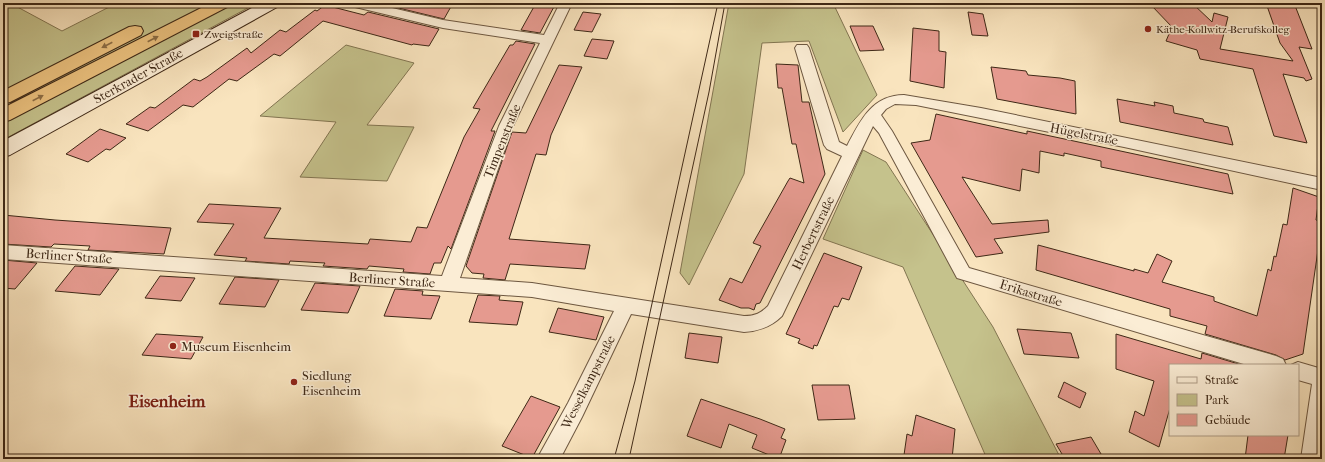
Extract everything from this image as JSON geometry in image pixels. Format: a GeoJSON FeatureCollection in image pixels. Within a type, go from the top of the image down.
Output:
{"type":"FeatureCollection","features":[{"type":"Feature","properties":{"kind":"highway"},"geometry":{"type":"LineString","coordinates":[[3,98],[192,3]]}},
{"type":"Feature","properties":{"kind":"highway"},"geometry":{"type":"LineString","coordinates":[[3,116],[222,3]]}},
{"type":"Feature","properties":{"kind":"street","name":"Sterkrader Straße"},"geometry":{"type":"LineString","coordinates":[[3,150],[273,3]]}},
{"type":"Feature","properties":{"kind":"street"},"geometry":{"type":"LineString","coordinates":[[355,3],[444,24],[548,40]]}},
{"type":"Feature","properties":{"kind":"street","name":"Timpenstraße"},"geometry":{"type":"LineString","coordinates":[[449,284],[506,126],[566,3]]}},
{"type":"Feature","properties":{"kind":"street"},"geometry":{"type":"LineString","coordinates":[[802,48],[832,145],[851,154]]}},
{"type":"Feature","properties":{"kind":"street","name":"Hügelstraße"},"geometry":{"type":"LineString","coordinates":[[860,135],[868,124],[872,114],[884,104],[901,99],[925,102],[1166,150],[1322,184]]}},
{"type":"Feature","properties":{"kind":"street","name":"Erikastraße"},"geometry":{"type":"LineString","coordinates":[[872,114],[885,131],[963,273],[1273,364]]}},
{"type":"Feature","properties":{"kind":"street","name":"Herbertstraße"},"geometry":{"type":"LineString","coordinates":[[775,311],[860,135]]}},
{"type":"Feature","properties":{"kind":"street","name":"Berliner Straße"},"geometry":{"type":"LineString","coordinates":[[3,252],[532,290],[744,324],[761,322],[770,317],[775,311]]}},
{"type":"Feature","properties":{"kind":"street","name":"Wesselkampstraße"},"geometry":{"type":"LineString","coordinates":[[548,459],[575,410],[626,305]]}},
{"type":"Feature","properties":{"kind":"street"},"geometry":{"type":"LineString","coordinates":[[1299,371],[1322,380],[1312,459]]}},
{"type":"Feature","properties":{"kind":"green space"},"geometry":{"type":"Polygon","coordinates":[[[3,3],[10,3],[62,31],[117,3],[257,3],[3,140],[3,3]]]}},
{"type":"Feature","properties":{"kind":"green space"},"geometry":{"type":"Polygon","coordinates":[[[729,3],[833,3],[877,95],[843,132],[809,41],[762,43],[744,174],[689,285],[680,273],[729,3]]]}},
{"type":"Feature","properties":{"kind":"green space"},"geometry":{"type":"Polygon","coordinates":[[[346,45],[414,63],[367,125],[414,127],[387,181],[300,177],[336,122],[260,116],[346,45]]]}},
{"type":"Feature","properties":{"kind":"green space"},"geometry":{"type":"Polygon","coordinates":[[[863,150],[886,162],[993,327],[1061,459],[987,459],[903,267],[823,239],[863,150]]]}},
{"type":"Feature","properties":{"kind":"building"},"geometry":{"type":"Polygon","coordinates":[[[378,3],[453,3],[444,19],[378,3]]]}},
{"type":"Feature","properties":{"kind":"building"},"geometry":{"type":"Polygon","coordinates":[[[536,3],[556,3],[540,33],[521,30],[536,3]]]}},
{"type":"Feature","properties":{"kind":"building"},"geometry":{"type":"Polygon","coordinates":[[[1156,3],[1192,3],[1212,22],[1214,13],[1228,17],[1220,49],[1293,61],[1280,43],[1266,3],[1294,3],[1312,49],[1299,47],[1312,79],[1306,81],[1304,78],[1283,74],[1307,143],[1274,136],[1253,69],[1200,59],[1197,50],[1166,41],[1172,27],[1151,5],[1157,4],[1156,3]]]}},
{"type":"Feature","properties":{"kind":"building"},"geometry":{"type":"Polygon","coordinates":[[[325,5],[364,15],[368,12],[439,29],[429,46],[412,45],[323,21],[280,56],[274,54],[237,81],[229,79],[193,107],[183,105],[148,131],[126,124],[150,107],[155,108],[194,79],[200,81],[207,77],[247,48],[251,53],[280,30],[286,32],[315,10],[317,11],[325,5]]]}},
{"type":"Feature","properties":{"kind":"building"},"geometry":{"type":"Polygon","coordinates":[[[583,12],[601,14],[592,32],[574,30],[583,12]]]}},
{"type":"Feature","properties":{"kind":"building"},"geometry":{"type":"Polygon","coordinates":[[[968,12],[983,14],[988,36],[972,35],[968,12]]]}},
{"type":"Feature","properties":{"kind":"building"},"geometry":{"type":"Polygon","coordinates":[[[850,26],[873,26],[884,50],[860,51],[850,26]]]}},
{"type":"Feature","properties":{"kind":"building"},"geometry":{"type":"Polygon","coordinates":[[[913,28],[939,31],[939,51],[946,52],[944,88],[910,81],[913,28]]]}},
{"type":"Feature","properties":{"kind":"building"},"geometry":{"type":"Polygon","coordinates":[[[592,39],[614,41],[607,59],[584,56],[592,39]]]}},
{"type":"Feature","properties":{"kind":"building"},"geometry":{"type":"Polygon","coordinates":[[[516,41],[535,44],[491,131],[495,131],[451,249],[448,246],[441,263],[434,263],[430,274],[403,272],[404,269],[369,266],[367,269],[323,266],[325,263],[290,261],[289,264],[245,261],[247,258],[214,255],[234,224],[197,222],[209,204],[281,208],[264,238],[368,244],[370,239],[411,242],[417,227],[427,228],[464,137],[480,109],[473,108],[510,45],[513,45],[516,41]]]}},
{"type":"Feature","properties":{"kind":"building"},"geometry":{"type":"Polygon","coordinates":[[[776,64],[798,65],[802,102],[809,102],[825,174],[760,303],[756,304],[754,310],[749,308],[741,308],[719,300],[730,278],[742,283],[761,246],[753,243],[790,178],[804,183],[796,144],[792,144],[782,88],[778,88],[776,64]]]}},
{"type":"Feature","properties":{"kind":"building"},"geometry":{"type":"Polygon","coordinates":[[[559,65],[582,67],[551,135],[546,155],[536,154],[509,239],[590,245],[585,269],[510,264],[505,280],[483,278],[484,274],[472,273],[466,266],[512,132],[526,133],[559,65]]]}},
{"type":"Feature","properties":{"kind":"building"},"geometry":{"type":"Polygon","coordinates":[[[991,67],[1026,71],[1028,75],[1075,81],[1076,114],[997,99],[991,67]]]}},
{"type":"Feature","properties":{"kind":"building"},"geometry":{"type":"Polygon","coordinates":[[[1117,99],[1155,106],[1154,102],[1173,106],[1174,113],[1203,119],[1204,122],[1228,127],[1233,145],[1120,122],[1117,99]]]}},
{"type":"Feature","properties":{"kind":"building"},"geometry":{"type":"Polygon","coordinates":[[[936,114],[1027,134],[1027,131],[1228,174],[1233,194],[1101,167],[1101,161],[1064,153],[1064,156],[1040,151],[1039,173],[1022,169],[1020,191],[962,177],[992,224],[1048,220],[1049,232],[994,239],[1003,253],[976,257],[911,143],[930,140],[936,114]]]}},
{"type":"Feature","properties":{"kind":"building"},"geometry":{"type":"Polygon","coordinates":[[[100,129],[126,138],[110,150],[106,149],[88,162],[66,154],[100,129]]]}},
{"type":"Feature","properties":{"kind":"building"},"geometry":{"type":"Polygon","coordinates":[[[1293,188],[1319,197],[1316,220],[1322,222],[1303,354],[1285,360],[1276,355],[1205,334],[1207,326],[1170,316],[1170,309],[1036,270],[1038,245],[1134,271],[1134,269],[1148,273],[1157,254],[1172,261],[1162,282],[1214,297],[1214,301],[1257,316],[1268,269],[1271,271],[1274,256],[1276,257],[1283,224],[1287,225],[1293,188]]]}},
{"type":"Feature","properties":{"kind":"building"},"geometry":{"type":"Polygon","coordinates":[[[3,215],[171,228],[164,254],[88,250],[90,246],[54,244],[51,247],[3,244],[3,215]]]}},
{"type":"Feature","properties":{"kind":"building"},"geometry":{"type":"Polygon","coordinates":[[[824,253],[862,267],[849,300],[842,298],[838,307],[834,306],[817,346],[814,345],[813,349],[798,343],[800,339],[786,334],[824,253]]]}},
{"type":"Feature","properties":{"kind":"building"},"geometry":{"type":"Polygon","coordinates":[[[3,260],[37,263],[15,289],[3,288],[3,260]]]}},
{"type":"Feature","properties":{"kind":"building"},"geometry":{"type":"Polygon","coordinates":[[[75,266],[119,269],[100,295],[55,291],[75,266]]]}},
{"type":"Feature","properties":{"kind":"building"},"geometry":{"type":"Polygon","coordinates":[[[160,276],[195,278],[181,301],[145,298],[160,276]]]}},
{"type":"Feature","properties":{"kind":"building"},"geometry":{"type":"Polygon","coordinates":[[[235,277],[279,280],[265,307],[219,304],[235,277]]]}},
{"type":"Feature","properties":{"kind":"building"},"geometry":{"type":"Polygon","coordinates":[[[315,283],[360,286],[348,313],[301,310],[315,283]]]}},
{"type":"Feature","properties":{"kind":"building"},"geometry":{"type":"Polygon","coordinates":[[[395,289],[423,291],[422,295],[440,296],[431,319],[384,316],[395,289]]]}},
{"type":"Feature","properties":{"kind":"building"},"geometry":{"type":"Polygon","coordinates":[[[478,295],[500,296],[499,300],[523,302],[517,325],[469,322],[478,295]]]}},
{"type":"Feature","properties":{"kind":"building"},"geometry":{"type":"Polygon","coordinates":[[[558,308],[604,317],[596,340],[549,332],[558,308]]]}},
{"type":"Feature","properties":{"kind":"building"},"geometry":{"type":"Polygon","coordinates":[[[1017,329],[1071,333],[1079,358],[1024,354],[1017,329]]]}},
{"type":"Feature","properties":{"kind":"building"},"geometry":{"type":"Polygon","coordinates":[[[689,333],[722,337],[718,363],[685,358],[689,333]]]}},
{"type":"Feature","properties":{"kind":"building","name":"Museum Eisenheim"},"geometry":{"type":"Polygon","coordinates":[[[156,334],[203,337],[191,359],[142,355],[156,334]]]}},
{"type":"Feature","properties":{"kind":"building"},"geometry":{"type":"Polygon","coordinates":[[[1116,334],[1201,359],[1202,353],[1239,364],[1169,364],[1169,412],[1159,447],[1129,432],[1135,411],[1144,416],[1154,381],[1116,369],[1116,334]]]}},
{"type":"Feature","properties":{"kind":"building"},"geometry":{"type":"Polygon","coordinates":[[[1064,382],[1086,393],[1080,408],[1058,397],[1064,382]]]}},
{"type":"Feature","properties":{"kind":"building"},"geometry":{"type":"Polygon","coordinates":[[[812,385],[849,385],[855,419],[818,420],[812,385]]]}},
{"type":"Feature","properties":{"kind":"building"},"geometry":{"type":"Polygon","coordinates":[[[531,396],[560,407],[532,458],[502,446],[531,396]]]}},
{"type":"Feature","properties":{"kind":"building"},"geometry":{"type":"Polygon","coordinates":[[[701,399],[785,429],[781,438],[786,440],[779,459],[752,448],[757,435],[729,424],[721,448],[687,436],[701,399]]]}},
{"type":"Feature","properties":{"kind":"building"},"geometry":{"type":"Polygon","coordinates":[[[916,415],[955,429],[952,459],[915,459],[904,455],[907,434],[912,436],[916,415]]]}},
{"type":"Feature","properties":{"kind":"building"},"geometry":{"type":"Polygon","coordinates":[[[1248,436],[1288,436],[1284,459],[1245,459],[1248,436]]]}},
{"type":"Feature","properties":{"kind":"building"},"geometry":{"type":"Polygon","coordinates":[[[1091,437],[1104,459],[1065,459],[1056,444],[1091,437]]]}},
{"type":"Feature","properties":{"kind":"tram line"},"geometry":{"type":"LineString","coordinates":[[614,459],[635,381],[718,3]]}},
{"type":"Feature","properties":{"kind":"tram line"},"geometry":{"type":"LineString","coordinates":[[629,459],[709,92],[725,3]]}},
{"type":"Feature","properties":{"kind":"place","name":"Käthe-Kollwitz-Berufskolleg"},"geometry":{"type":"Point","coordinates":[1148,29]}},
{"type":"Feature","properties":{"kind":"place","name":"Zweigstraße"},"geometry":{"type":"Point","coordinates":[196,34]}},
{"type":"Feature","properties":{"kind":"place","name":"Museum Eisenheim"},"geometry":{"type":"Point","coordinates":[173,346]}},
{"type":"Feature","properties":{"kind":"place","name":"Siedlung Eisenheim"},"geometry":{"type":"Point","coordinates":[294,382]}},
{"type":"Feature","properties":{"kind":"district","name":"Eisenheim"},"geometry":{"type":"Point","coordinates":[167,401]}}]}
